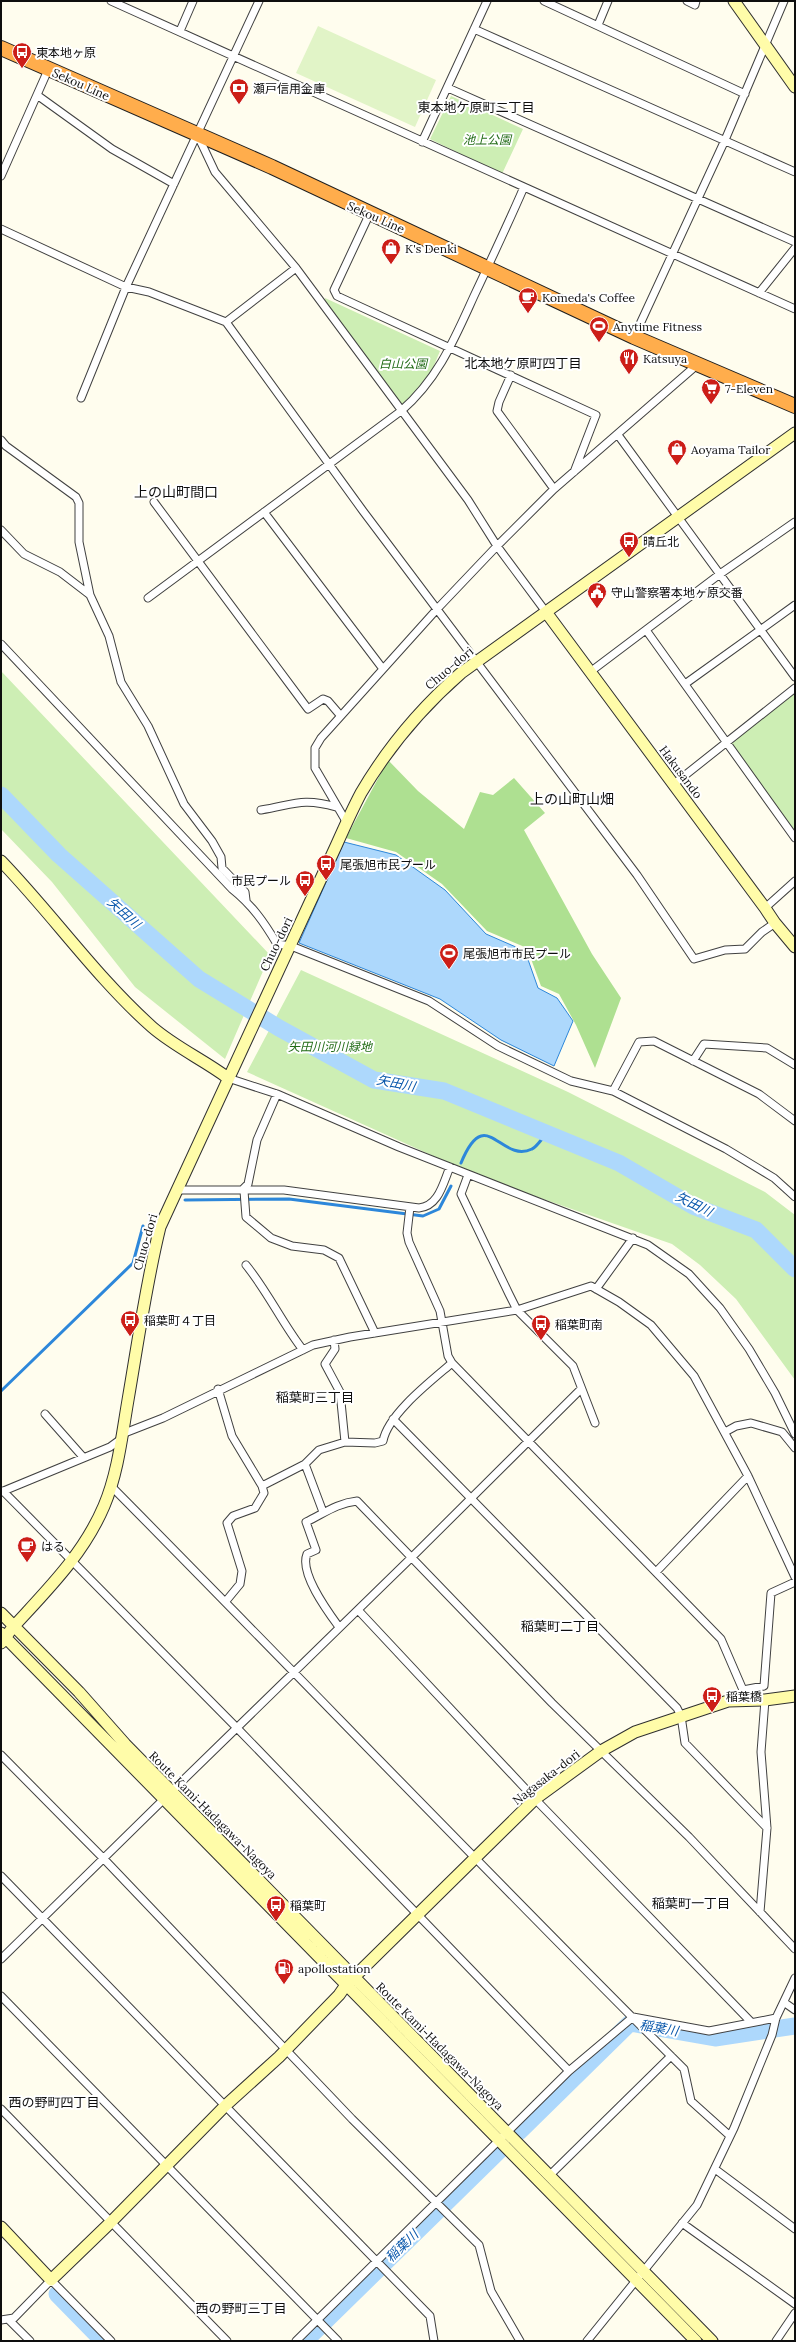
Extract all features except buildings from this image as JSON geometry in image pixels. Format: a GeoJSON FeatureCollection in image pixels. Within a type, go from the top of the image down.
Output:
{"type":"FeatureCollection","features":[{"type":"Feature","properties":{"kind":"highway","name":"Sekou Line"},"geometry":{"type":"LineString","coordinates":[[1,48],[370,213],[634,337],[795,406]]}},
{"type":"Feature","properties":{"kind":"street"},"geometry":{"type":"LineString","coordinates":[[112,1],[795,309]]}},
{"type":"Feature","properties":{"kind":"street"},"geometry":{"type":"LineString","coordinates":[[180,31],[193,1]]}},
{"type":"Feature","properties":{"kind":"street"},"geometry":{"type":"LineString","coordinates":[[81,398],[126,287],[198,136],[259,1]]}},
{"type":"Feature","properties":{"kind":"street"},"geometry":{"type":"LineString","coordinates":[[422,142],[487,1]]}},
{"type":"Feature","properties":{"kind":"street"},"geometry":{"type":"LineString","coordinates":[[544,1],[745,94]]}},
{"type":"Feature","properties":{"kind":"street"},"geometry":{"type":"LineString","coordinates":[[598,25],[608,1]]}},
{"type":"Feature","properties":{"kind":"street"},"geometry":{"type":"LineString","coordinates":[[687,1],[695,4],[696,1]]}},
{"type":"Feature","properties":{"kind":"street"},"geometry":{"type":"LineString","coordinates":[[734,1],[795,87]]}},
{"type":"Feature","properties":{"kind":"street"},"geometry":{"type":"LineString","coordinates":[[634,337],[725,140],[784,1]]}},
{"type":"Feature","properties":{"kind":"street"},"geometry":{"type":"LineString","coordinates":[[474,29],[795,172]]}},
{"type":"Feature","properties":{"kind":"street"},"geometry":{"type":"LineString","coordinates":[[1,176],[48,70]]}},
{"type":"Feature","properties":{"kind":"street"},"geometry":{"type":"LineString","coordinates":[[448,88],[697,200],[795,242]]}},
{"type":"Feature","properties":{"kind":"street"},"geometry":{"type":"LineString","coordinates":[[37,96],[112,149],[174,184]]}},
{"type":"Feature","properties":{"kind":"street"},"geometry":{"type":"LineString","coordinates":[[198,136],[215,172],[296,268],[468,500],[497,546],[546,612]]}},
{"type":"Feature","properties":{"kind":"street"},"geometry":{"type":"LineString","coordinates":[[148,598],[401,411],[434,378],[451,347],[524,187]]}},
{"type":"Feature","properties":{"kind":"street"},"geometry":{"type":"LineString","coordinates":[[370,213],[334,290],[337,296],[451,347],[596,415],[573,474]]}},
{"type":"Feature","properties":{"kind":"street"},"geometry":{"type":"LineString","coordinates":[[1,229],[126,287],[149,292],[226,322],[329,464],[637,875],[694,960],[725,950],[745,949],[762,932],[775,923]]}},
{"type":"Feature","properties":{"kind":"street"},"geometry":{"type":"LineString","coordinates":[[759,293],[795,248]]}},
{"type":"Feature","properties":{"kind":"street"},"geometry":{"type":"LineString","coordinates":[[226,322],[296,268]]}},
{"type":"Feature","properties":{"kind":"street"},"geometry":{"type":"LineString","coordinates":[[347,823],[320,780],[314,759],[315,748],[321,738],[340,715],[438,608],[554,489],[698,364]]}},
{"type":"Feature","properties":{"kind":"street"},"geometry":{"type":"LineString","coordinates":[[511,375],[499,402],[497,411],[554,489]]}},
{"type":"Feature","properties":{"kind":"street","name":"Chuo-dori"},"geometry":{"type":"LineString","coordinates":[[2,1636],[73,1561],[86,1542],[104,1506],[111,1486],[122,1437],[150,1270],[160,1227],[230,1073],[283,959],[291,946],[361,794],[394,744],[416,716],[444,688],[477,660],[795,433]]}},
{"type":"Feature","properties":{"kind":"street"},"geometry":{"type":"LineString","coordinates":[[618,435],[691,536],[762,629],[795,677]]}},
{"type":"Feature","properties":{"kind":"street"},"geometry":{"type":"LineString","coordinates":[[1,440],[6,446],[76,497],[79,503],[79,542],[90,595],[109,636],[121,682],[148,726],[184,804],[212,841],[221,857],[222,868],[244,892],[246,900]]}},
{"type":"Feature","properties":{"kind":"street"},"geometry":{"type":"LineString","coordinates":[[154,502],[308,709],[323,699],[328,701],[340,715]]}},
{"type":"Feature","properties":{"kind":"street"},"geometry":{"type":"LineString","coordinates":[[264,512],[383,669]]}},
{"type":"Feature","properties":{"kind":"street"},"geometry":{"type":"LineString","coordinates":[[590,672],[720,574],[795,522]]}},
{"type":"Feature","properties":{"kind":"street"},"geometry":{"type":"LineString","coordinates":[[1,530],[24,554],[60,572],[90,595]]}},
{"type":"Feature","properties":{"kind":"street"},"geometry":{"type":"LineString","coordinates":[[685,684],[795,606]]}},
{"type":"Feature","properties":{"kind":"street","name":"Hakusando"},"geometry":{"type":"LineString","coordinates":[[546,612],[775,923],[795,947]]}},
{"type":"Feature","properties":{"kind":"street"},"geometry":{"type":"LineString","coordinates":[[646,630],[795,838]]}},
{"type":"Feature","properties":{"kind":"street"},"geometry":{"type":"LineString","coordinates":[[1,644],[232,888],[258,913],[277,944],[291,946],[429,1001],[498,1046],[571,1081],[613,1091],[726,1149],[774,1178],[795,1197]]}},
{"type":"Feature","properties":{"kind":"street"},"geometry":{"type":"LineString","coordinates":[[674,784],[795,688]]}},
{"type":"Feature","properties":{"kind":"street"},"geometry":{"type":"LineString","coordinates":[[261,810],[287,803],[303,802],[336,807]]}},
{"type":"Feature","properties":{"kind":"street"},"geometry":{"type":"LineString","coordinates":[[1,861],[37,899],[125,1001],[162,1034],[230,1073],[277,1094],[468,1175],[633,1238],[648,1245],[689,1274],[720,1308],[753,1355],[775,1393],[795,1434]]}},
{"type":"Feature","properties":{"kind":"street"},"geometry":{"type":"LineString","coordinates":[[765,908],[795,881]]}},
{"type":"Feature","properties":{"kind":"street"},"geometry":{"type":"LineString","coordinates":[[613,1091],[639,1042],[654,1041],[759,1094],[795,1121]]}},
{"type":"Feature","properties":{"kind":"street"},"geometry":{"type":"LineString","coordinates":[[693,1061],[704,1044],[767,1048],[795,1065]]}},
{"type":"Feature","properties":{"kind":"street"},"geometry":{"type":"LineString","coordinates":[[277,1094],[261,1126],[248,1184],[243,1192],[246,1217],[271,1238],[292,1246],[324,1250],[339,1258],[356,1290],[375,1333]]}},
{"type":"Feature","properties":{"kind":"street"},"geometry":{"type":"LineString","coordinates":[[178,1190],[243,1192],[284,1190],[410,1209],[431,1205],[436,1199],[450,1167]]}},
{"type":"Feature","properties":{"kind":"street"},"geometry":{"type":"LineString","coordinates":[[468,1175],[461,1194],[517,1310],[573,1366],[580,1390],[587,1398],[595,1423]]}},
{"type":"Feature","properties":{"kind":"street"},"geometry":{"type":"LineString","coordinates":[[410,1209],[409,1242],[440,1311],[448,1356],[452,1363],[721,1639],[743,1695],[764,1686],[771,1593],[795,1582]]}},
{"type":"Feature","properties":{"kind":"street"},"geometry":{"type":"LineString","coordinates":[[596,1289],[633,1238]]}},
{"type":"Feature","properties":{"kind":"street"},"geometry":{"type":"LineString","coordinates":[[246,1265],[264,1288],[281,1319],[304,1350]]}},
{"type":"Feature","properties":{"kind":"street"},"geometry":{"type":"LineString","coordinates":[[569,2071],[416,1915],[237,1728],[73,1561],[2,1492],[110,1447],[122,1437],[163,1418],[218,1389],[304,1350],[334,1340],[517,1310],[591,1286],[636,1313],[670,1346],[694,1376],[748,1476],[795,1577]]}},
{"type":"Feature","properties":{"kind":"street"},"geometry":{"type":"LineString","coordinates":[[334,1340],[335,1350],[325,1364],[340,1392],[345,1442]]}},
{"type":"Feature","properties":{"kind":"street"},"geometry":{"type":"LineString","coordinates":[[262,1486],[305,1464],[319,1450],[345,1442],[375,1443],[383,1440],[385,1430],[393,1419],[428,1384],[452,1363]]}},
{"type":"Feature","properties":{"kind":"street"},"geometry":{"type":"LineString","coordinates":[[218,1389],[232,1436],[262,1486],[264,1493],[258,1505],[233,1516],[227,1523],[242,1571],[240,1584],[226,1601]]}},
{"type":"Feature","properties":{"kind":"street"},"geometry":{"type":"LineString","coordinates":[[1,1958],[358,1610],[580,1390]]}},
{"type":"Feature","properties":{"kind":"street"},"geometry":{"type":"LineString","coordinates":[[45,1414],[83,1457]]}},
{"type":"Feature","properties":{"kind":"street"},"geometry":{"type":"LineString","coordinates":[[393,1419],[677,1708],[681,1716],[685,1743],[767,1828]]}},
{"type":"Feature","properties":{"kind":"street"},"geometry":{"type":"LineString","coordinates":[[725,1432],[736,1426],[751,1423],[782,1432],[795,1448]]}},
{"type":"Feature","properties":{"kind":"street"},"geometry":{"type":"LineString","coordinates":[[305,1464],[323,1512]]}},
{"type":"Feature","properties":{"kind":"street"},"geometry":{"type":"LineString","coordinates":[[656,1572],[748,1476]]}},
{"type":"Feature","properties":{"kind":"street"},"geometry":{"type":"LineString","coordinates":[[111,1486],[226,1601],[473,1858],[684,2069],[691,2100],[730,2136]]}},
{"type":"Feature","properties":{"kind":"street"},"geometry":{"type":"LineString","coordinates":[[339,1627],[314,1587],[305,1559],[307,1554],[316,1550],[306,1522],[321,1515],[323,1512],[348,1502],[357,1501],[601,1751],[689,1837],[795,1949]]}},
{"type":"Feature","properties":{"kind":"street"},"geometry":{"type":"LineString","coordinates":[[358,1610],[536,1799],[751,2022]]}},
{"type":"Feature","properties":{"kind":"street","name":"Route Kami-Hadagawa-Nagoya"},"geometry":{"type":"LineString","coordinates":[[1,1613],[14,1625],[168,1795],[346,1985],[503,2136],[550,2175],[640,2275],[696,2341]]}},
{"type":"Feature","properties":{"kind":"street","name":"Route Kami-Hadagawa-Nagoya"},"geometry":{"type":"LineString","coordinates":[[2,1636],[168,1795],[354,1977],[503,2136],[640,2275],[712,2341]]}},
{"type":"Feature","properties":{"kind":"street","name":"Nagasaka-dori"},"geometry":{"type":"LineString","coordinates":[[51,2280],[110,2223],[226,2105],[287,2049],[339,1996],[346,1985],[473,1858],[536,1799],[601,1751],[634,1732],[743,1695],[765,1700],[795,1696]]}},
{"type":"Feature","properties":{"kind":"street"},"geometry":{"type":"LineString","coordinates":[[760,1912],[767,1828],[761,1752],[765,1700]]}},
{"type":"Feature","properties":{"kind":"street"},"geometry":{"type":"LineString","coordinates":[[1,1756],[103,1858],[287,2049],[352,2119],[446,2210],[479,2245],[491,2291],[520,2341]]}},
{"type":"Feature","properties":{"kind":"street"},"geometry":{"type":"LineString","coordinates":[[1,1876],[226,2105],[430,2316],[434,2341]]}},
{"type":"Feature","properties":{"kind":"street"},"geometry":{"type":"LineString","coordinates":[[592,2339],[640,2275],[697,2205],[730,2136],[795,1978]]}},
{"type":"Feature","properties":{"kind":"street"},"geometry":{"type":"LineString","coordinates":[[1,1996],[338,2341]]}},
{"type":"Feature","properties":{"kind":"street"},"geometry":{"type":"LineString","coordinates":[[785,2003],[795,2010]]}},
{"type":"Feature","properties":{"kind":"street"},"geometry":{"type":"LineString","coordinates":[[296,2341],[438,2203],[569,2071],[634,2018],[709,2032],[751,2022],[777,2020]]}},
{"type":"Feature","properties":{"kind":"street"},"geometry":{"type":"LineString","coordinates":[[550,2175],[671,2056]]}},
{"type":"Feature","properties":{"kind":"street"},"geometry":{"type":"LineString","coordinates":[[1,2110],[227,2341]]}},
{"type":"Feature","properties":{"kind":"street"},"geometry":{"type":"LineString","coordinates":[[715,2170],[795,2229]]}},
{"type":"Feature","properties":{"kind":"street"},"geometry":{"type":"LineString","coordinates":[[682,2223],[795,2304]]}},
{"type":"Feature","properties":{"kind":"street"},"geometry":{"type":"LineString","coordinates":[[1,2227],[111,2341]]}},
{"type":"Feature","properties":{"kind":"street"},"geometry":{"type":"LineString","coordinates":[[5,2320],[14,2318],[51,2280]]}},
{"type":"Feature","properties":{"kind":"street"},"geometry":{"type":"LineString","coordinates":[[776,2341],[795,2313]]}},
{"type":"Feature","properties":{"kind":"street"},"geometry":{"type":"LineString","coordinates":[[5,2320],[30,2341]]}},
{"type":"Feature","properties":{"kind":"green space"},"geometry":{"type":"Polygon","coordinates":[[[318,26],[436,80],[415,127],[296,73],[318,26]]]}},
{"type":"Feature","properties":{"kind":"green space","name":"池上公園"},"geometry":{"type":"Polygon","coordinates":[[[451,96],[523,129],[502,174],[430,139],[451,96]]]}},
{"type":"Feature","properties":{"kind":"green space","name":"白山公園"},"geometry":{"type":"Polygon","coordinates":[[[325,298],[440,351],[430,375],[402,407],[324,301],[325,298]]]}},
{"type":"Feature","properties":{"kind":"green space"},"geometry":{"type":"Polygon","coordinates":[[[1,671],[270,955],[225,1059],[135,987],[52,882],[1,829],[1,671]]]}},
{"type":"Feature","properties":{"kind":"green space"},"geometry":{"type":"Polygon","coordinates":[[[795,688],[795,838],[726,742],[795,688]]]}},
{"type":"Feature","properties":{"kind":"green space"},"geometry":{"type":"Polygon","coordinates":[[[388,760],[418,791],[464,829],[480,792],[493,795],[514,778],[545,813],[524,830],[592,954],[621,998],[595,1068],[576,1025],[559,994],[541,986],[527,948],[487,931],[442,884],[396,852],[346,838],[388,760]]]}},
{"type":"Feature","properties":{"kind":"green space","name":"矢田川河川緑地"},"geometry":{"type":"Polygon","coordinates":[[[301,970],[568,1092],[765,1192],[795,1215],[795,1380],[736,1299],[700,1265],[672,1244],[480,1177],[247,1072],[301,970]]]}},
{"type":"Feature","properties":{"kind":"water","name":"尾張旭市市民プール"},"geometry":{"type":"Polygon","coordinates":[[[344,842],[396,855],[445,890],[486,934],[525,951],[538,988],[557,998],[573,1021],[554,1066],[501,1040],[440,999],[299,943],[344,842]]]}},
{"type":"Feature","properties":{"kind":"waterway","name":"矢田川"},"geometry":{"type":"LineString","coordinates":[[1,795],[59,855],[199,979],[279,1028],[374,1080],[444,1091],[619,1163],[693,1206],[756,1230],[795,1269]]}},
{"type":"Feature","properties":{"kind":"waterway"},"geometry":{"type":"LineString","coordinates":[[461,1163],[470,1146],[478,1137],[486,1136],[511,1149],[521,1151],[534,1148],[547,1133]]}},
{"type":"Feature","properties":{"kind":"waterway"},"geometry":{"type":"LineString","coordinates":[[185,1200],[289,1199],[423,1216],[439,1209],[451,1186]]}},
{"type":"Feature","properties":{"kind":"waterway"},"geometry":{"type":"LineString","coordinates":[[1,1391],[133,1263],[143,1226]]}},
{"type":"Feature","properties":{"kind":"waterway","name":"稲葉川"},"geometry":{"type":"LineString","coordinates":[[519,2132],[630,2023],[715,2038],[795,2026]]}},
{"type":"Feature","properties":{"kind":"waterway","name":"稲葉川"},"geometry":{"type":"LineString","coordinates":[[305,2341],[499,2151]]}},
{"type":"Feature","properties":{"kind":"waterway","name":"稲葉川"},"geometry":{"type":"LineString","coordinates":[[57,2294],[103,2341]]}},
{"type":"Feature","properties":{"kind":"place","name":"東本地ヶ原"},"geometry":{"type":"Point","coordinates":[22,69]}},
{"type":"Feature","properties":{"kind":"place","name":"瀬戸信用金庫"},"geometry":{"type":"Point","coordinates":[239,105]}},
{"type":"Feature","properties":{"kind":"place","name":"K's Denki"},"geometry":{"type":"Point","coordinates":[391,265]}},
{"type":"Feature","properties":{"kind":"place","name":"Komeda's Coffee"},"geometry":{"type":"Point","coordinates":[528,314]}},
{"type":"Feature","properties":{"kind":"place","name":"Anytime Fitness"},"geometry":{"type":"Point","coordinates":[599,343]}},
{"type":"Feature","properties":{"kind":"place","name":"Katsuya"},"geometry":{"type":"Point","coordinates":[629,375]}},
{"type":"Feature","properties":{"kind":"place","name":"7-Eleven"},"geometry":{"type":"Point","coordinates":[711,405]}},
{"type":"Feature","properties":{"kind":"place","name":"Aoyama Tailor"},"geometry":{"type":"Point","coordinates":[677,466]}},
{"type":"Feature","properties":{"kind":"place","name":"晴丘北"},"geometry":{"type":"Point","coordinates":[629,558]}},
{"type":"Feature","properties":{"kind":"place","name":"守山警察署本地ヶ原交番"},"geometry":{"type":"Point","coordinates":[597,609]}},
{"type":"Feature","properties":{"kind":"place","name":"尾張旭市民プール"},"geometry":{"type":"Point","coordinates":[326,881]}},
{"type":"Feature","properties":{"kind":"place","name":"市民プール"},"geometry":{"type":"Point","coordinates":[305,897]}},
{"type":"Feature","properties":{"kind":"place","name":"尾張旭市市民プール"},"geometry":{"type":"Point","coordinates":[449,970]}},
{"type":"Feature","properties":{"kind":"place","name":"稲葉町４丁目"},"geometry":{"type":"Point","coordinates":[130,1337]}},
{"type":"Feature","properties":{"kind":"place","name":"稲葉町南"},"geometry":{"type":"Point","coordinates":[541,1341]}},
{"type":"Feature","properties":{"kind":"place","name":"はる"},"geometry":{"type":"Point","coordinates":[27,1563]}},
{"type":"Feature","properties":{"kind":"place","name":"稲葉橋"},"geometry":{"type":"Point","coordinates":[712,1713]}},
{"type":"Feature","properties":{"kind":"place","name":"稲葉町"},"geometry":{"type":"Point","coordinates":[276,1922]}},
{"type":"Feature","properties":{"kind":"place","name":"apollostation"},"geometry":{"type":"Point","coordinates":[284,1985]}},
{"type":"Feature","properties":{"kind":"district","name":"東本地ケ原町二丁目"},"geometry":{"type":"Point","coordinates":[476,107]}},
{"type":"Feature","properties":{"kind":"district","name":"北本地ケ原町四丁目"},"geometry":{"type":"Point","coordinates":[523,363]}},
{"type":"Feature","properties":{"kind":"district","name":"上の山町間口"},"geometry":{"type":"Point","coordinates":[176,492]}},
{"type":"Feature","properties":{"kind":"district","name":"上の山町山畑"},"geometry":{"type":"Point","coordinates":[572,799]}},
{"type":"Feature","properties":{"kind":"district","name":"稲葉町三丁目"},"geometry":{"type":"Point","coordinates":[315,1397]}},
{"type":"Feature","properties":{"kind":"district","name":"稲葉町二丁目"},"geometry":{"type":"Point","coordinates":[560,1626]}},
{"type":"Feature","properties":{"kind":"district","name":"稲葉町一丁目"},"geometry":{"type":"Point","coordinates":[691,1903]}},
{"type":"Feature","properties":{"kind":"district","name":"西の野町四丁目"},"geometry":{"type":"Point","coordinates":[54,2102]}},
{"type":"Feature","properties":{"kind":"district","name":"西の野町三丁目"},"geometry":{"type":"Point","coordinates":[241,2308]}}]}
